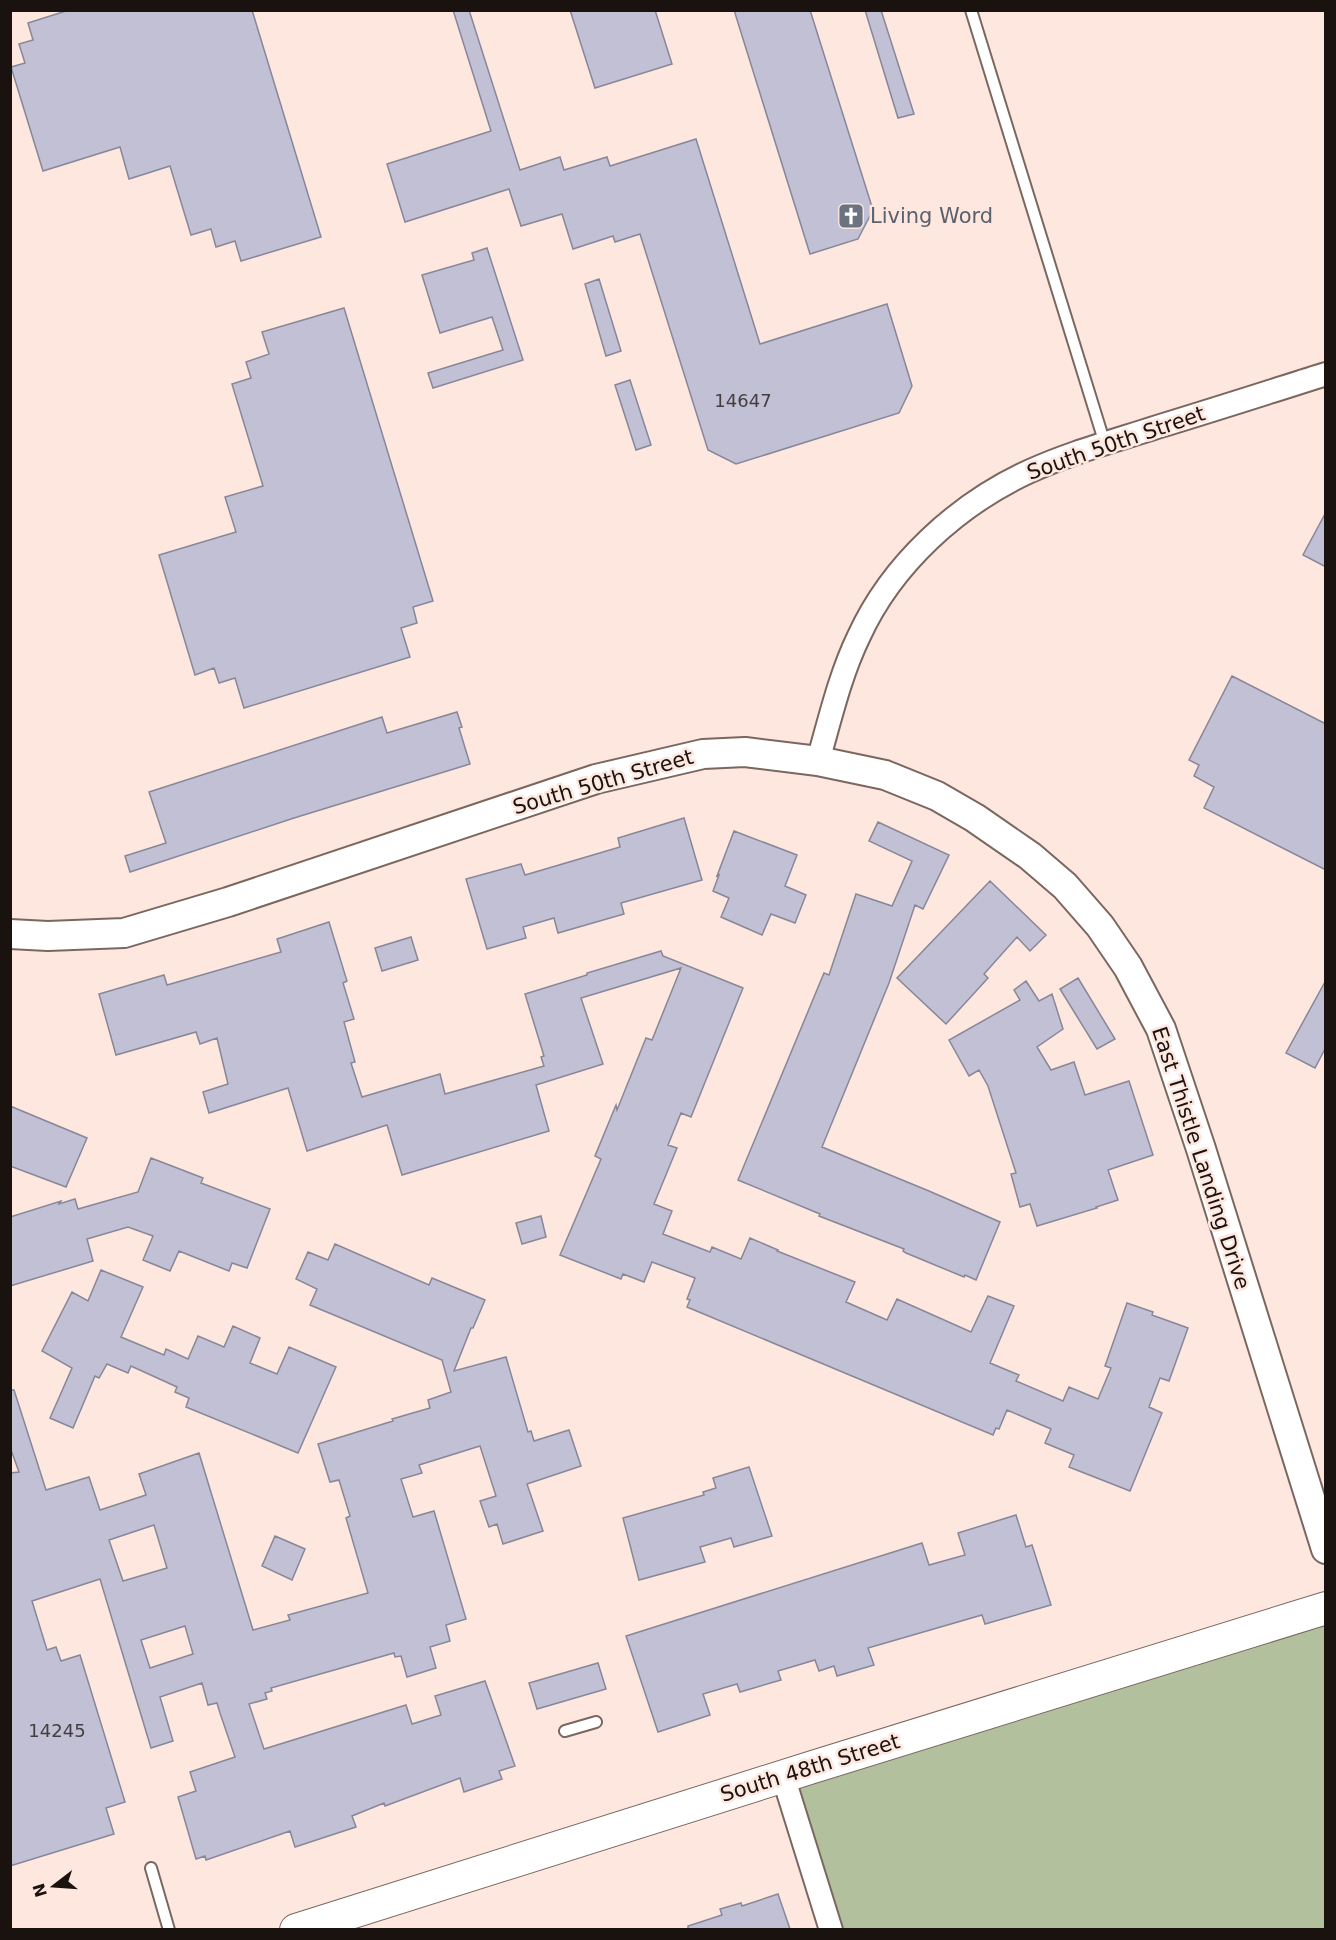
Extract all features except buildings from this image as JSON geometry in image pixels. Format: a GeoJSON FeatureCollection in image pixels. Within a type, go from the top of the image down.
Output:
{"type":"FeatureCollection","features":[{"type":"Feature","properties":{"kind":"main road","name":"South 48th Street"},"geometry":{"type":"LineString","coordinates":[[296,1929],[1326,1608]]}},
{"type":"Feature","properties":{"kind":"street","name":"South 50th Street"},"geometry":{"type":"LineString","coordinates":[[10,933],[48,936],[124,933],[228,902],[596,779],[703,754],[745,752],[818,761],[849,658],[859,635],[880,598],[914,555],[944,527],[1005,483],[1062,457],[1326,374]]}},
{"type":"Feature","properties":{"kind":"street","name":"East Thistle Landing Drive"},"geometry":{"type":"LineString","coordinates":[[818,761],[885,775],[937,796],[975,818],[1030,856],[1065,886],[1100,926],[1128,967],[1161,1029],[1326,1549]]}},
{"type":"Feature","properties":{"kind":"street"},"geometry":{"type":"LineString","coordinates":[[783,1776],[831,1929]]}},
{"type":"Feature","properties":{"kind":"lane"},"geometry":{"type":"LineString","coordinates":[[971,10],[1105,444]]}},
{"type":"Feature","properties":{"kind":"lane"},"geometry":{"type":"LineString","coordinates":[[565,1731],[596,1722]]}},
{"type":"Feature","properties":{"kind":"lane"},"geometry":{"type":"LineString","coordinates":[[151,1868],[169,1929]]}},
{"type":"Feature","properties":{"kind":"green space"},"geometry":{"type":"Polygon","coordinates":[[[1325,1608],[1325,1929],[831,1929],[783,1776],[1325,1608]]]}},
{"type":"Feature","properties":{"kind":"place","name":"Living Word"},"geometry":{"type":"Point","coordinates":[851,216]}}]}
